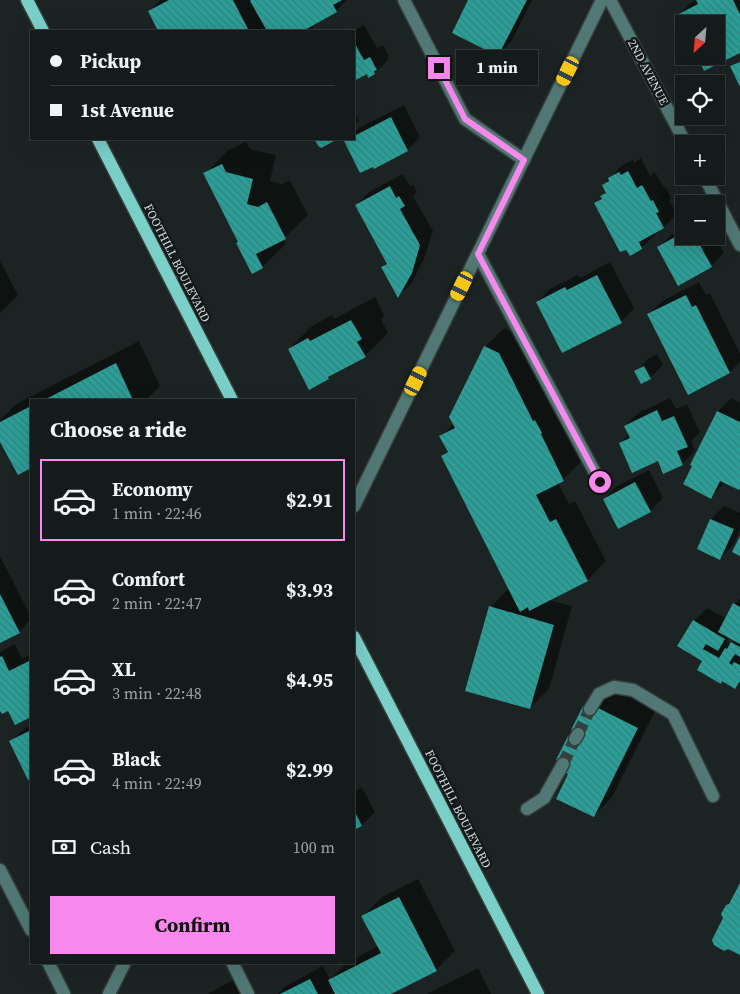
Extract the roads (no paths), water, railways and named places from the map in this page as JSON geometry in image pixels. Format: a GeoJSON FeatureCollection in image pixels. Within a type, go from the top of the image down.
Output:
{"type":"FeatureCollection","features":[{"type":"Feature","properties":{"kind":"main road"},"geometry":{"type":"LineString","coordinates":[[26,0],[42,30]]}},
{"type":"Feature","properties":{"kind":"main road","name":"FOOTHILL BOULEVARD"},"geometry":{"type":"LineString","coordinates":[[99,140],[231,399]]}},
{"type":"Feature","properties":{"kind":"main road","name":"FOOTHILL BOULEVARD"},"geometry":{"type":"LineString","coordinates":[[355,639],[538,994]]}},
{"type":"Feature","properties":{"kind":"street"},"geometry":{"type":"LineString","coordinates":[[404,0],[465,119],[524,160]]}},
{"type":"Feature","properties":{"kind":"street"},"geometry":{"type":"LineString","coordinates":[[355,504],[602,0]]}},
{"type":"Feature","properties":{"kind":"street","name":"2ND AVENUE"},"geometry":{"type":"LineString","coordinates":[[610,0],[681,135]]}},
{"type":"Feature","properties":{"kind":"street"},"geometry":{"type":"LineString","coordinates":[[709,185],[740,245]]}},
{"type":"Feature","properties":{"kind":"street"},"geometry":{"type":"LineString","coordinates":[[478,254],[600,482]]}},
{"type":"Feature","properties":{"kind":"street"},"geometry":{"type":"LineString","coordinates":[[590,709],[599,694],[614,687],[633,690],[673,714],[713,796]]}},
{"type":"Feature","properties":{"kind":"street"},"geometry":{"type":"LineString","coordinates":[[527,809],[544,798],[563,764]]}},
{"type":"Feature","properties":{"kind":"street"},"geometry":{"type":"LineString","coordinates":[[0,870],[30,928]]}},
{"type":"Feature","properties":{"kind":"street"},"geometry":{"type":"LineString","coordinates":[[49,964],[64,994]]}},
{"type":"Feature","properties":{"kind":"street"},"geometry":{"type":"LineString","coordinates":[[109,994],[124,964]]}},
{"type":"Feature","properties":{"kind":"street"},"geometry":{"type":"LineString","coordinates":[[233,964],[248,994]]}},
{"type":"Feature","properties":{"kind":"tunnel"},"geometry":{"type":"LineString","coordinates":[[578,734],[590,709]]}},
{"type":"Feature","properties":{"kind":"tunnel"},"geometry":{"type":"LineString","coordinates":[[563,764],[575,739]]}}]}
